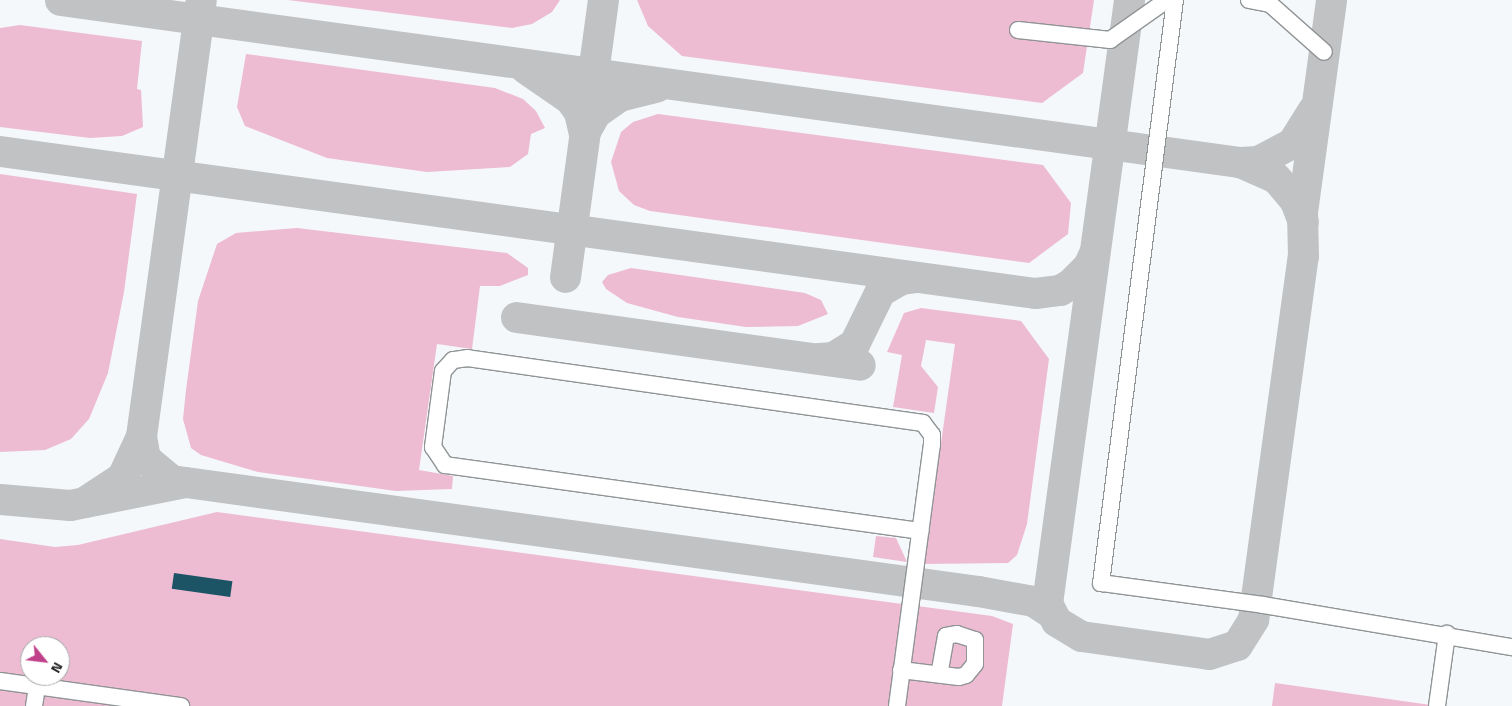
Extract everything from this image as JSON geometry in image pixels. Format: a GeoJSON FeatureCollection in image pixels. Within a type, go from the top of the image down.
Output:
{"type":"FeatureCollection","features":[{"type":"Feature","properties":{"kind":"lane"},"geometry":{"type":"LineString","coordinates":[[1018,30],[1110,40],[1167,0]]}},
{"type":"Feature","properties":{"kind":"lane"},"geometry":{"type":"LineString","coordinates":[[1175,0],[1101,583],[1447,634],[1512,647]]}},
{"type":"Feature","properties":{"kind":"lane"},"geometry":{"type":"LineString","coordinates":[[1248,0],[1270,4],[1324,52]]}},
{"type":"Feature","properties":{"kind":"lane"},"geometry":{"type":"LineString","coordinates":[[897,706],[901,670],[920,531],[932,436],[923,423],[913,419],[468,358],[453,360],[444,371],[433,447],[445,465],[920,531]]}},
{"type":"Feature","properties":{"kind":"lane"},"geometry":{"type":"LineString","coordinates":[[1437,706],[1447,634]]}},
{"type":"Feature","properties":{"kind":"lane"},"geometry":{"type":"LineString","coordinates":[[901,670],[939,674]]}},
{"type":"Feature","properties":{"kind":"lane"},"geometry":{"type":"LineString","coordinates":[[0,681],[20,684]]}},
{"type":"Feature","properties":{"kind":"lane"},"geometry":{"type":"LineString","coordinates":[[34,706],[37,686],[181,706]]}},
{"type":"Feature","properties":{"kind":"shaded area"},"geometry":{"type":"Polygon","coordinates":[[[288,0],[560,0],[552,12],[532,24],[512,28],[288,0]]]}},
{"type":"Feature","properties":{"kind":"shaded area"},"geometry":{"type":"Polygon","coordinates":[[[637,0],[1094,0],[1083,73],[1042,103],[682,56],[648,26],[637,0]]]}},
{"type":"Feature","properties":{"kind":"shaded area"},"geometry":{"type":"Polygon","coordinates":[[[20,25],[142,41],[137,89],[141,90],[143,127],[122,136],[90,138],[0,127],[0,28],[20,25]]]}},
{"type":"Feature","properties":{"kind":"shaded area"},"geometry":{"type":"Polygon","coordinates":[[[246,54],[495,88],[523,99],[536,111],[545,128],[531,134],[528,154],[510,167],[427,172],[327,158],[245,126],[237,107],[246,54]]]}},
{"type":"Feature","properties":{"kind":"shaded area"},"geometry":{"type":"Polygon","coordinates":[[[658,114],[1043,165],[1071,203],[1068,234],[1029,263],[650,211],[634,205],[619,191],[611,162],[621,132],[633,122],[658,114]]]}},
{"type":"Feature","properties":{"kind":"shaded area"},"geometry":{"type":"Polygon","coordinates":[[[0,174],[137,194],[124,292],[108,373],[89,419],[71,439],[45,450],[0,452],[0,174]]]}},
{"type":"Feature","properties":{"kind":"shaded area"},"geometry":{"type":"Polygon","coordinates":[[[297,228],[507,253],[528,268],[528,275],[500,286],[480,286],[472,349],[437,344],[419,470],[453,476],[452,489],[396,491],[258,472],[201,455],[191,448],[183,419],[186,390],[198,301],[217,244],[236,233],[297,228]]]}},
{"type":"Feature","properties":{"kind":"shaded area"},"geometry":{"type":"Polygon","coordinates":[[[631,268],[805,293],[821,300],[828,314],[798,326],[746,327],[678,317],[627,303],[606,289],[602,282],[608,275],[631,268]]]}},
{"type":"Feature","properties":{"kind":"shaded area"},"geometry":{"type":"Polygon","coordinates":[[[921,308],[1021,321],[1049,359],[1027,524],[1017,555],[1008,563],[924,564],[955,344],[926,340],[921,366],[938,387],[934,413],[893,407],[902,355],[887,352],[904,313],[921,308]]]}},
{"type":"Feature","properties":{"kind":"shaded area"},"geometry":{"type":"Polygon","coordinates":[[[217,512],[992,616],[1013,624],[1002,706],[0,706],[0,539],[55,547],[78,545],[217,512]]]}},
{"type":"Feature","properties":{"kind":"shaded area"},"geometry":{"type":"Polygon","coordinates":[[[876,536],[896,538],[907,562],[873,557],[876,536]]]}},
{"type":"Feature","properties":{"kind":"shaded area"},"geometry":{"type":"Polygon","coordinates":[[[1275,683],[1438,706],[1272,706],[1275,683]]]}},
{"type":"Feature","properties":{"kind":"building"},"geometry":{"type":"Polygon","coordinates":[[[174,573],[232,581],[230,597],[172,589],[174,573]]]}},
{"type":"Feature","properties":{"kind":"taxiway"},"geometry":{"type":"LineString","coordinates":[[60,0],[1240,162],[1276,178],[1295,201],[1303,222]]}},
{"type":"Feature","properties":{"kind":"taxiway"},"geometry":{"type":"LineString","coordinates":[[84,502],[122,477],[141,436],[201,0]]}},
{"type":"Feature","properties":{"kind":"taxiway"},"geometry":{"type":"LineString","coordinates":[[565,277],[603,0]]}},
{"type":"Feature","properties":{"kind":"taxiway"},"geometry":{"type":"LineString","coordinates":[[1129,0],[1047,603],[1056,621],[1081,636],[1209,654],[1237,645],[1253,619],[1303,256],[1302,212],[1331,0]]}},
{"type":"Feature","properties":{"kind":"taxiway"},"geometry":{"type":"LineString","coordinates":[[525,68],[570,99],[579,112],[584,133],[595,113],[619,96],[656,87]]}},
{"type":"Feature","properties":{"kind":"taxiway"},"geometry":{"type":"LineString","coordinates":[[1240,162],[1258,161],[1292,143],[1313,110]]}},
{"type":"Feature","properties":{"kind":"taxiway"},"geometry":{"type":"LineString","coordinates":[[0,151],[1035,293],[1060,290],[1071,283],[1088,266],[1094,253]]}},
{"type":"Feature","properties":{"kind":"taxiway"},"geometry":{"type":"LineString","coordinates":[[819,358],[833,357],[854,344],[880,291],[901,279],[915,277]]}},
{"type":"Feature","properties":{"kind":"taxiway"},"geometry":{"type":"LineString","coordinates":[[516,317],[860,365]]}},
{"type":"Feature","properties":{"kind":"taxiway"},"geometry":{"type":"LineString","coordinates":[[141,436],[145,458],[171,480],[978,591],[1033,601],[1050,612]]}},
{"type":"Feature","properties":{"kind":"taxiway"},"geometry":{"type":"LineString","coordinates":[[0,499],[70,505],[185,482]]}}]}
